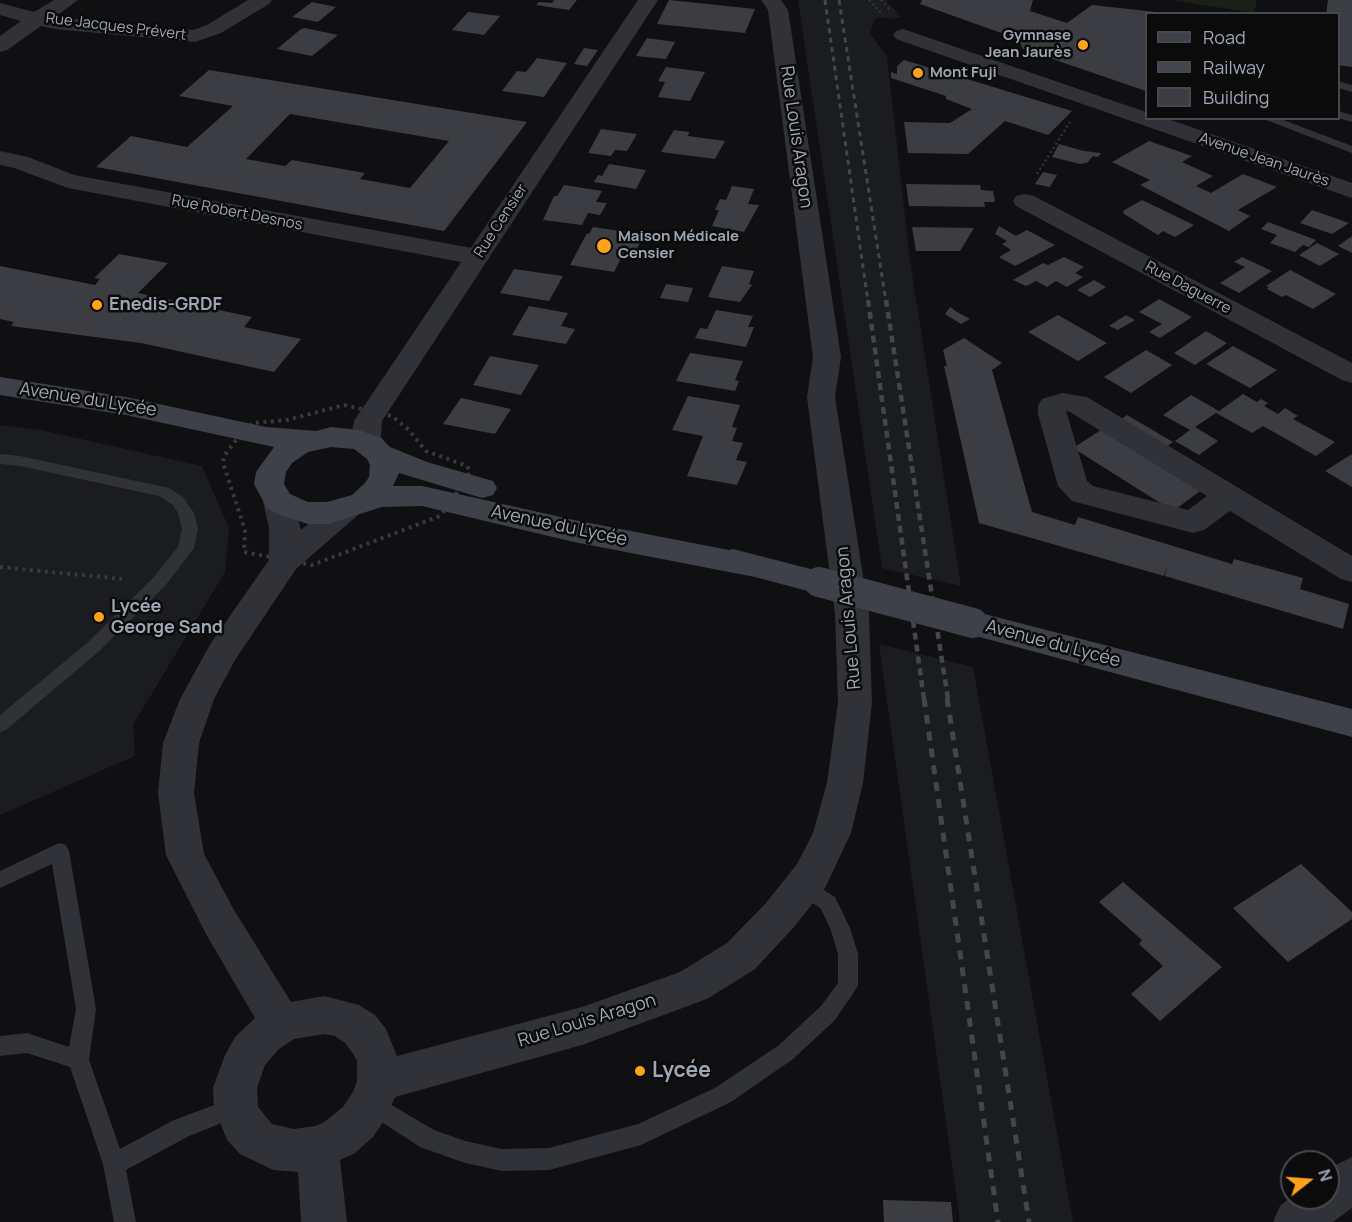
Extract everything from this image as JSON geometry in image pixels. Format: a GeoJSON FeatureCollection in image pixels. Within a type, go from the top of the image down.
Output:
{"type":"FeatureCollection","features":[{"type":"Feature","properties":{"kind":"main road","name":"Avenue du Lycée"},"geometry":{"type":"LineString","coordinates":[[0,387],[126,405],[266,437],[316,439]]}},
{"type":"Feature","properties":{"kind":"main road","name":"Avenue du Lycée"},"geometry":{"type":"LineString","coordinates":[[0,403],[108,420],[231,446],[259,466],[273,492]]}},
{"type":"Feature","properties":{"kind":"main road"},"geometry":{"type":"LineString","coordinates":[[346,437],[375,449],[385,465],[384,477],[376,490],[355,504],[328,513],[308,513],[291,508],[273,492],[273,465],[281,456],[299,444],[316,439],[346,437]]}},
{"type":"Feature","properties":{"kind":"main road","name":"Avenue du Lycée"},"geometry":{"type":"LineString","coordinates":[[375,449],[433,474],[753,566],[1352,723]]}},
{"type":"Feature","properties":{"kind":"main road","name":"Avenue du Lycée"},"geometry":{"type":"LineString","coordinates":[[355,504],[398,495],[422,496],[574,531],[753,566]]}},
{"type":"Feature","properties":{"kind":"street","name":"Rue Jacques Prévert"},"geometry":{"type":"LineString","coordinates":[[38,18],[68,0]]}},
{"type":"Feature","properties":{"kind":"street","name":"Rue Jacques Prévert"},"geometry":{"type":"LineString","coordinates":[[0,9],[55,23],[195,36],[214,29],[262,0]]}},
{"type":"Feature","properties":{"kind":"street","name":"Rue Censier"},"geometry":{"type":"LineString","coordinates":[[375,449],[366,437],[368,421],[648,0]]}},
{"type":"Feature","properties":{"kind":"street","name":"Rue Louis Aragon"},"geometry":{"type":"LineString","coordinates":[[375,1092],[582,1026],[693,986],[741,956],[780,915],[803,885],[832,833],[845,783],[855,702],[855,657],[846,562],[821,397],[827,357],[774,5]]}},
{"type":"Feature","properties":{"kind":"street"},"geometry":{"type":"LineString","coordinates":[[0,46],[38,18]]}},
{"type":"Feature","properties":{"kind":"street","name":"Avenue Jean Jaurès"},"geometry":{"type":"LineString","coordinates":[[903,35],[1145,119]]}},
{"type":"Feature","properties":{"kind":"street","name":"Avenue Jean Jaurès"},"geometry":{"type":"LineString","coordinates":[[1148,120],[1352,191]]}},
{"type":"Feature","properties":{"kind":"street","name":"Rue Robert Desnos"},"geometry":{"type":"LineString","coordinates":[[0,158],[20,162],[68,181],[477,257]]}},
{"type":"Feature","properties":{"kind":"street","name":"Rue Daguerre"},"geometry":{"type":"LineString","coordinates":[[1025,201],[1352,374]]}},
{"type":"Feature","properties":{"kind":"street"},"geometry":{"type":"LineString","coordinates":[[1229,496],[1193,522],[1083,494],[1073,486],[1052,414],[1052,405],[1062,402],[1077,403],[1352,571]]}},
{"type":"Feature","properties":{"kind":"street"},"geometry":{"type":"LineString","coordinates":[[273,492],[285,528],[285,561]]}},
{"type":"Feature","properties":{"kind":"street"},"geometry":{"type":"LineString","coordinates":[[282,1024],[201,889],[185,855],[176,794],[181,743],[197,699],[223,652],[285,561],[355,504]]}},
{"type":"Feature","properties":{"kind":"street"},"geometry":{"type":"LineString","coordinates":[[324,1015],[344,1019],[360,1029],[371,1043],[378,1061],[375,1092],[352,1127],[339,1138],[316,1148],[294,1151],[273,1148],[256,1139],[243,1125],[236,1107],[235,1088],[240,1069],[250,1051],[264,1035],[282,1024],[303,1017],[324,1015]]}},
{"type":"Feature","properties":{"kind":"street"},"geometry":{"type":"LineString","coordinates":[[316,1148],[322,1184],[324,1222]]}},
{"type":"Feature","properties":{"kind":"street"},"geometry":{"type":"LineString","coordinates":[[1340,1188],[1352,1179]]}},
{"type":"Feature","properties":{"kind":"street"},"geometry":{"type":"LineString","coordinates":[[1296,1222],[1312,1210]]}},
{"type":"Feature","properties":{"kind":"lane"},"geometry":{"type":"LineString","coordinates":[[1271,120],[1352,150]]}},
{"type":"Feature","properties":{"kind":"lane"},"geometry":{"type":"LineString","coordinates":[[0,459],[20,461],[164,492],[178,501],[186,513],[190,529],[186,548],[159,582],[92,648],[0,724]]}},
{"type":"Feature","properties":{"kind":"lane"},"geometry":{"type":"LineString","coordinates":[[0,880],[59,851],[86,1009],[78,1060],[114,1164],[125,1222]]}},
{"type":"Feature","properties":{"kind":"lane"},"geometry":{"type":"LineString","coordinates":[[375,1092],[428,1138],[465,1152],[502,1160],[549,1159],[641,1134],[723,1095],[786,1052],[828,1012],[848,986],[848,954],[840,928],[828,903],[803,885]]}},
{"type":"Feature","properties":{"kind":"lane"},"geometry":{"type":"LineString","coordinates":[[0,1046],[27,1043],[78,1060]]}},
{"type":"Feature","properties":{"kind":"lane"},"geometry":{"type":"LineString","coordinates":[[114,1164],[182,1128],[236,1107]]}},
{"type":"Feature","properties":{"kind":"path"},"geometry":{"type":"LineString","coordinates":[[869,0],[884,16]]}},
{"type":"Feature","properties":{"kind":"path"},"geometry":{"type":"LineString","coordinates":[[1025,201],[1026,191],[1071,120]]}},
{"type":"Feature","properties":{"kind":"path"},"geometry":{"type":"LineString","coordinates":[[0,567],[159,582]]}},
{"type":"Feature","properties":{"kind":"shaded area"},"geometry":{"type":"Polygon","coordinates":[[[798,0],[886,0],[901,17],[892,19],[879,17],[874,21],[870,34],[887,56],[910,261],[961,586],[882,568],[798,0]]]}},
{"type":"Feature","properties":{"kind":"shaded area"},"geometry":{"type":"Polygon","coordinates":[[[1171,0],[1257,0],[1254,12],[1171,0]]]}},
{"type":"Feature","properties":{"kind":"shaded area","name":"Lycée George Sand"},"geometry":{"type":"Polygon","coordinates":[[[0,425],[41,430],[202,466],[229,528],[225,572],[133,725],[135,756],[0,815],[0,425]]]}},
{"type":"Feature","properties":{"kind":"shaded area"},"geometry":{"type":"Polygon","coordinates":[[[879,644],[973,667],[1073,1222],[960,1222],[879,644]]]}},
{"type":"Feature","properties":{"kind":"building"},"geometry":{"type":"Polygon","coordinates":[[[554,0],[577,0],[569,10],[536,5],[539,2],[552,3],[554,0]]]}},
{"type":"Feature","properties":{"kind":"building"},"geometry":{"type":"Polygon","coordinates":[[[669,0],[755,9],[745,33],[657,24],[669,0]]]}},
{"type":"Feature","properties":{"kind":"building","name":"Gymnase Jean Jaurès"},"geometry":{"type":"Polygon","coordinates":[[[922,0],[1033,0],[1030,11],[1067,23],[1092,5],[1156,12],[1145,12],[1145,91],[1023,49],[1018,39],[920,4],[922,0]]]}},
{"type":"Feature","properties":{"kind":"building"},"geometry":{"type":"Polygon","coordinates":[[[1328,0],[1352,0],[1352,67],[1340,65],[1340,12],[1326,12],[1328,0]]]}},
{"type":"Feature","properties":{"kind":"building"},"geometry":{"type":"Polygon","coordinates":[[[312,2],[336,7],[318,22],[292,17],[312,2]]]}},
{"type":"Feature","properties":{"kind":"building"},"geometry":{"type":"Polygon","coordinates":[[[468,12],[500,16],[484,35],[452,30],[468,12]]]}},
{"type":"Feature","properties":{"kind":"building"},"geometry":{"type":"Polygon","coordinates":[[[301,29],[338,35],[312,56],[277,49],[301,29]]]}},
{"type":"Feature","properties":{"kind":"building"},"geometry":{"type":"Polygon","coordinates":[[[647,38],[675,42],[666,59],[636,56],[647,38]]]}},
{"type":"Feature","properties":{"kind":"building"},"geometry":{"type":"Polygon","coordinates":[[[584,48],[598,50],[587,66],[574,64],[584,48]]]}},
{"type":"Feature","properties":{"kind":"building"},"geometry":{"type":"Polygon","coordinates":[[[537,58],[567,63],[544,97],[502,91],[517,71],[526,72],[537,58]]]}},
{"type":"Feature","properties":{"kind":"building"},"geometry":{"type":"Polygon","coordinates":[[[904,60],[1072,111],[1048,135],[1005,121],[968,154],[908,153],[904,122],[950,123],[972,109],[946,99],[946,96],[891,78],[891,72],[897,74],[897,66],[904,60]]]}},
{"type":"Feature","properties":{"kind":"building"},"geometry":{"type":"Polygon","coordinates":[[[666,67],[705,72],[690,101],[658,97],[665,82],[658,81],[666,67]]]}},
{"type":"Feature","properties":{"kind":"building"},"geometry":{"type":"Polygon","coordinates":[[[209,70],[527,122],[444,231],[96,167],[131,136],[187,147],[233,106],[179,96],[209,70]],[[290,114],[246,159],[285,166],[292,160],[365,173],[360,179],[410,188],[449,141],[290,114]]]}},
{"type":"Feature","properties":{"kind":"building"},"geometry":{"type":"Polygon","coordinates":[[[601,129],[637,134],[627,151],[615,150],[611,156],[588,153],[601,129]]]}},
{"type":"Feature","properties":{"kind":"building"},"geometry":{"type":"Polygon","coordinates":[[[674,130],[689,132],[688,136],[725,141],[715,159],[661,152],[674,130]]]}},
{"type":"Feature","properties":{"kind":"building"},"geometry":{"type":"Polygon","coordinates":[[[1149,141],[1192,156],[1182,162],[1213,176],[1196,186],[1211,193],[1243,174],[1277,187],[1238,210],[1250,216],[1229,231],[1140,185],[1150,180],[1112,162],[1149,141]]]}},
{"type":"Feature","properties":{"kind":"building"},"geometry":{"type":"Polygon","coordinates":[[[1059,144],[1101,153],[1098,157],[1093,156],[1087,163],[1080,164],[1052,157],[1059,144]]]}},
{"type":"Feature","properties":{"kind":"building"},"geometry":{"type":"Polygon","coordinates":[[[609,164],[646,170],[636,189],[594,182],[598,175],[602,176],[609,164]]]}},
{"type":"Feature","properties":{"kind":"building"},"geometry":{"type":"Polygon","coordinates":[[[1043,172],[1057,175],[1050,187],[1035,184],[1043,172]]]}},
{"type":"Feature","properties":{"kind":"building"},"geometry":{"type":"Polygon","coordinates":[[[906,184],[980,185],[981,190],[993,191],[995,202],[984,202],[985,207],[909,206],[906,184]]]}},
{"type":"Feature","properties":{"kind":"building"},"geometry":{"type":"Polygon","coordinates":[[[564,185],[602,191],[596,202],[607,203],[600,215],[588,213],[582,225],[543,220],[554,196],[557,196],[564,185]]]}},
{"type":"Feature","properties":{"kind":"building"},"geometry":{"type":"Polygon","coordinates":[[[732,186],[754,189],[748,204],[759,205],[744,232],[712,226],[719,210],[715,210],[720,199],[726,200],[732,186]]]}},
{"type":"Feature","properties":{"kind":"building"},"geometry":{"type":"Polygon","coordinates":[[[1142,200],[1194,225],[1175,237],[1163,231],[1158,235],[1124,214],[1123,211],[1142,200]]]}},
{"type":"Feature","properties":{"kind":"building"},"geometry":{"type":"Polygon","coordinates":[[[1312,210],[1349,223],[1332,234],[1300,223],[1312,210]]]}},
{"type":"Feature","properties":{"kind":"building"},"geometry":{"type":"Polygon","coordinates":[[[1268,222],[1316,240],[1309,247],[1303,245],[1295,252],[1270,243],[1277,235],[1261,229],[1268,222]]]}},
{"type":"Feature","properties":{"kind":"building"},"geometry":{"type":"Polygon","coordinates":[[[999,226],[1016,236],[1027,230],[1055,245],[1015,266],[999,257],[1011,250],[1002,244],[1007,241],[995,234],[999,226]]]}},
{"type":"Feature","properties":{"kind":"building","name":"Maison Médicale Censier"},"geometry":{"type":"Polygon","coordinates":[[[593,227],[644,234],[635,253],[625,251],[614,272],[570,265],[587,233],[589,234],[593,227]]]}},
{"type":"Feature","properties":{"kind":"building"},"geometry":{"type":"Polygon","coordinates":[[[912,227],[974,228],[960,251],[916,251],[912,227]]]}},
{"type":"Feature","properties":{"kind":"building"},"geometry":{"type":"Polygon","coordinates":[[[1352,236],[1352,253],[1338,246],[1352,236]]]}},
{"type":"Feature","properties":{"kind":"building"},"geometry":{"type":"Polygon","coordinates":[[[1317,243],[1339,254],[1320,266],[1299,255],[1317,243]]]}},
{"type":"Feature","properties":{"kind":"building","name":"Enedis-GRDF"},"geometry":{"type":"Polygon","coordinates":[[[119,254],[168,263],[138,293],[252,317],[244,327],[301,339],[274,372],[141,343],[11,326],[14,322],[0,319],[0,266],[95,285],[100,279],[94,278],[119,254]]]}},
{"type":"Feature","properties":{"kind":"building"},"geometry":{"type":"Polygon","coordinates":[[[1064,257],[1084,267],[1075,273],[1083,277],[1067,287],[1056,281],[1047,287],[1036,281],[1026,286],[1013,280],[1043,263],[1048,265],[1064,257]]]}},
{"type":"Feature","properties":{"kind":"building"},"geometry":{"type":"Polygon","coordinates":[[[1242,257],[1272,271],[1239,293],[1220,283],[1245,267],[1234,262],[1242,257]]]}},
{"type":"Feature","properties":{"kind":"building"},"geometry":{"type":"Polygon","coordinates":[[[722,266],[754,271],[749,284],[752,285],[740,302],[708,297],[722,266]]]}},
{"type":"Feature","properties":{"kind":"building"},"geometry":{"type":"Polygon","coordinates":[[[514,269],[563,276],[549,301],[500,293],[514,269]]]}},
{"type":"Feature","properties":{"kind":"building"},"geometry":{"type":"Polygon","coordinates":[[[1290,270],[1336,294],[1313,309],[1286,295],[1282,297],[1267,289],[1269,287],[1266,286],[1290,270]]]}},
{"type":"Feature","properties":{"kind":"building"},"geometry":{"type":"Polygon","coordinates":[[[1094,280],[1106,287],[1090,297],[1077,290],[1094,280]]]}},
{"type":"Feature","properties":{"kind":"building"},"geometry":{"type":"Polygon","coordinates":[[[666,284],[693,288],[688,302],[660,298],[666,284]]]}},
{"type":"Feature","properties":{"kind":"building"},"geometry":{"type":"Polygon","coordinates":[[[1159,299],[1192,317],[1160,338],[1149,332],[1162,324],[1139,312],[1159,299]]]}},
{"type":"Feature","properties":{"kind":"building"},"geometry":{"type":"Polygon","coordinates":[[[529,306],[568,313],[561,326],[575,329],[566,344],[512,335],[529,306]]]}},
{"type":"Feature","properties":{"kind":"building"},"geometry":{"type":"Polygon","coordinates":[[[950,307],[970,319],[961,324],[945,314],[950,307]]]}},
{"type":"Feature","properties":{"kind":"building"},"geometry":{"type":"Polygon","coordinates":[[[716,310],[753,316],[748,327],[754,327],[746,347],[695,338],[700,328],[707,329],[716,310]]]}},
{"type":"Feature","properties":{"kind":"building"},"geometry":{"type":"Polygon","coordinates":[[[1058,315],[1107,343],[1078,361],[1028,332],[1058,315]]]}},
{"type":"Feature","properties":{"kind":"building"},"geometry":{"type":"Polygon","coordinates":[[[1126,315],[1135,320],[1118,330],[1109,326],[1126,315]]]}},
{"type":"Feature","properties":{"kind":"building"},"geometry":{"type":"Polygon","coordinates":[[[1206,331],[1227,343],[1195,365],[1174,353],[1206,331]]]}},
{"type":"Feature","properties":{"kind":"building"},"geometry":{"type":"Polygon","coordinates":[[[964,338],[1002,363],[992,370],[1032,512],[1075,525],[1078,517],[1232,564],[1234,559],[1303,578],[1300,589],[1349,604],[1343,629],[1165,576],[1167,566],[1164,576],[979,523],[944,366],[947,366],[943,350],[964,338]]]}},
{"type":"Feature","properties":{"kind":"building"},"geometry":{"type":"Polygon","coordinates":[[[1233,346],[1277,370],[1250,388],[1206,364],[1233,346]]]}},
{"type":"Feature","properties":{"kind":"building"},"geometry":{"type":"Polygon","coordinates":[[[1146,350],[1172,365],[1131,393],[1104,377],[1146,350]]]}},
{"type":"Feature","properties":{"kind":"building"},"geometry":{"type":"Polygon","coordinates":[[[690,353],[743,361],[735,380],[739,381],[735,391],[676,381],[690,353]]]}},
{"type":"Feature","properties":{"kind":"building"},"geometry":{"type":"Polygon","coordinates":[[[490,356],[539,365],[521,395],[473,385],[490,356]]]}},
{"type":"Feature","properties":{"kind":"building"},"geometry":{"type":"Polygon","coordinates":[[[1243,394],[1257,402],[1261,399],[1268,403],[1264,406],[1278,414],[1285,408],[1298,416],[1293,419],[1335,442],[1316,456],[1263,426],[1252,433],[1216,413],[1195,427],[1218,441],[1199,455],[1175,441],[1190,430],[1163,415],[1191,395],[1219,411],[1243,394]]]}},
{"type":"Feature","properties":{"kind":"building"},"geometry":{"type":"Polygon","coordinates":[[[688,396],[740,405],[732,427],[737,428],[732,441],[743,443],[736,460],[747,462],[737,485],[687,476],[703,436],[672,430],[688,396]]]}},
{"type":"Feature","properties":{"kind":"building"},"geometry":{"type":"Polygon","coordinates":[[[461,398],[511,409],[495,434],[443,424],[461,398]]]}},
{"type":"Feature","properties":{"kind":"building"},"geometry":{"type":"Polygon","coordinates":[[[1127,415],[1173,442],[1166,447],[1120,420],[1127,415]]]}},
{"type":"Feature","properties":{"kind":"building"},"geometry":{"type":"Polygon","coordinates":[[[1104,428],[1203,489],[1173,511],[1073,448],[1104,428]]]}},
{"type":"Feature","properties":{"kind":"building"},"geometry":{"type":"Polygon","coordinates":[[[1352,454],[1352,487],[1325,471],[1352,454]]]}},
{"type":"Feature","properties":{"kind":"building"},"geometry":{"type":"Polygon","coordinates":[[[1301,864],[1352,912],[1352,919],[1288,962],[1233,908],[1301,864]]]}},
{"type":"Feature","properties":{"kind":"building"},"geometry":{"type":"Polygon","coordinates":[[[1123,882],[1222,967],[1160,1021],[1131,994],[1163,966],[1139,944],[1142,940],[1099,902],[1123,882]]]}},
{"type":"Feature","properties":{"kind":"building"},"geometry":{"type":"Polygon","coordinates":[[[883,1200],[951,1202],[953,1222],[884,1222],[883,1200]]]}},
{"type":"Feature","properties":{"kind":"railway"},"geometry":{"type":"LineString","coordinates":[[825,0],[868,302]]}},
{"type":"Feature","properties":{"kind":"railway"},"geometry":{"type":"LineString","coordinates":[[839,0],[886,302]]}},
{"type":"Feature","properties":{"kind":"railway"},"geometry":{"type":"LineString","coordinates":[[868,300],[924,699]]}},
{"type":"Feature","properties":{"kind":"railway"},"geometry":{"type":"LineString","coordinates":[[886,300],[948,699]]}},
{"type":"Feature","properties":{"kind":"railway"},"geometry":{"type":"LineString","coordinates":[[924,698],[998,1222]]}},
{"type":"Feature","properties":{"kind":"railway"},"geometry":{"type":"LineString","coordinates":[[947,698],[1029,1222]]}},
{"type":"Feature","properties":{"kind":"place","name":"Gymnase Jean Jaurès"},"geometry":{"type":"Point","coordinates":[1083,45]}},
{"type":"Feature","properties":{"kind":"place","name":"Mont Fuji"},"geometry":{"type":"Point","coordinates":[918,73]}},
{"type":"Feature","properties":{"kind":"place","name":"Maison Médicale Censier"},"geometry":{"type":"Point","coordinates":[604,246]}},
{"type":"Feature","properties":{"kind":"place","name":"Enedis-GRDF"},"geometry":{"type":"Point","coordinates":[97,305]}},
{"type":"Feature","properties":{"kind":"place","name":"Lycée George Sand"},"geometry":{"type":"Point","coordinates":[99,617]}},
{"type":"Feature","properties":{"kind":"place","name":"Lycée"},"geometry":{"type":"Point","coordinates":[640,1071]}}]}
